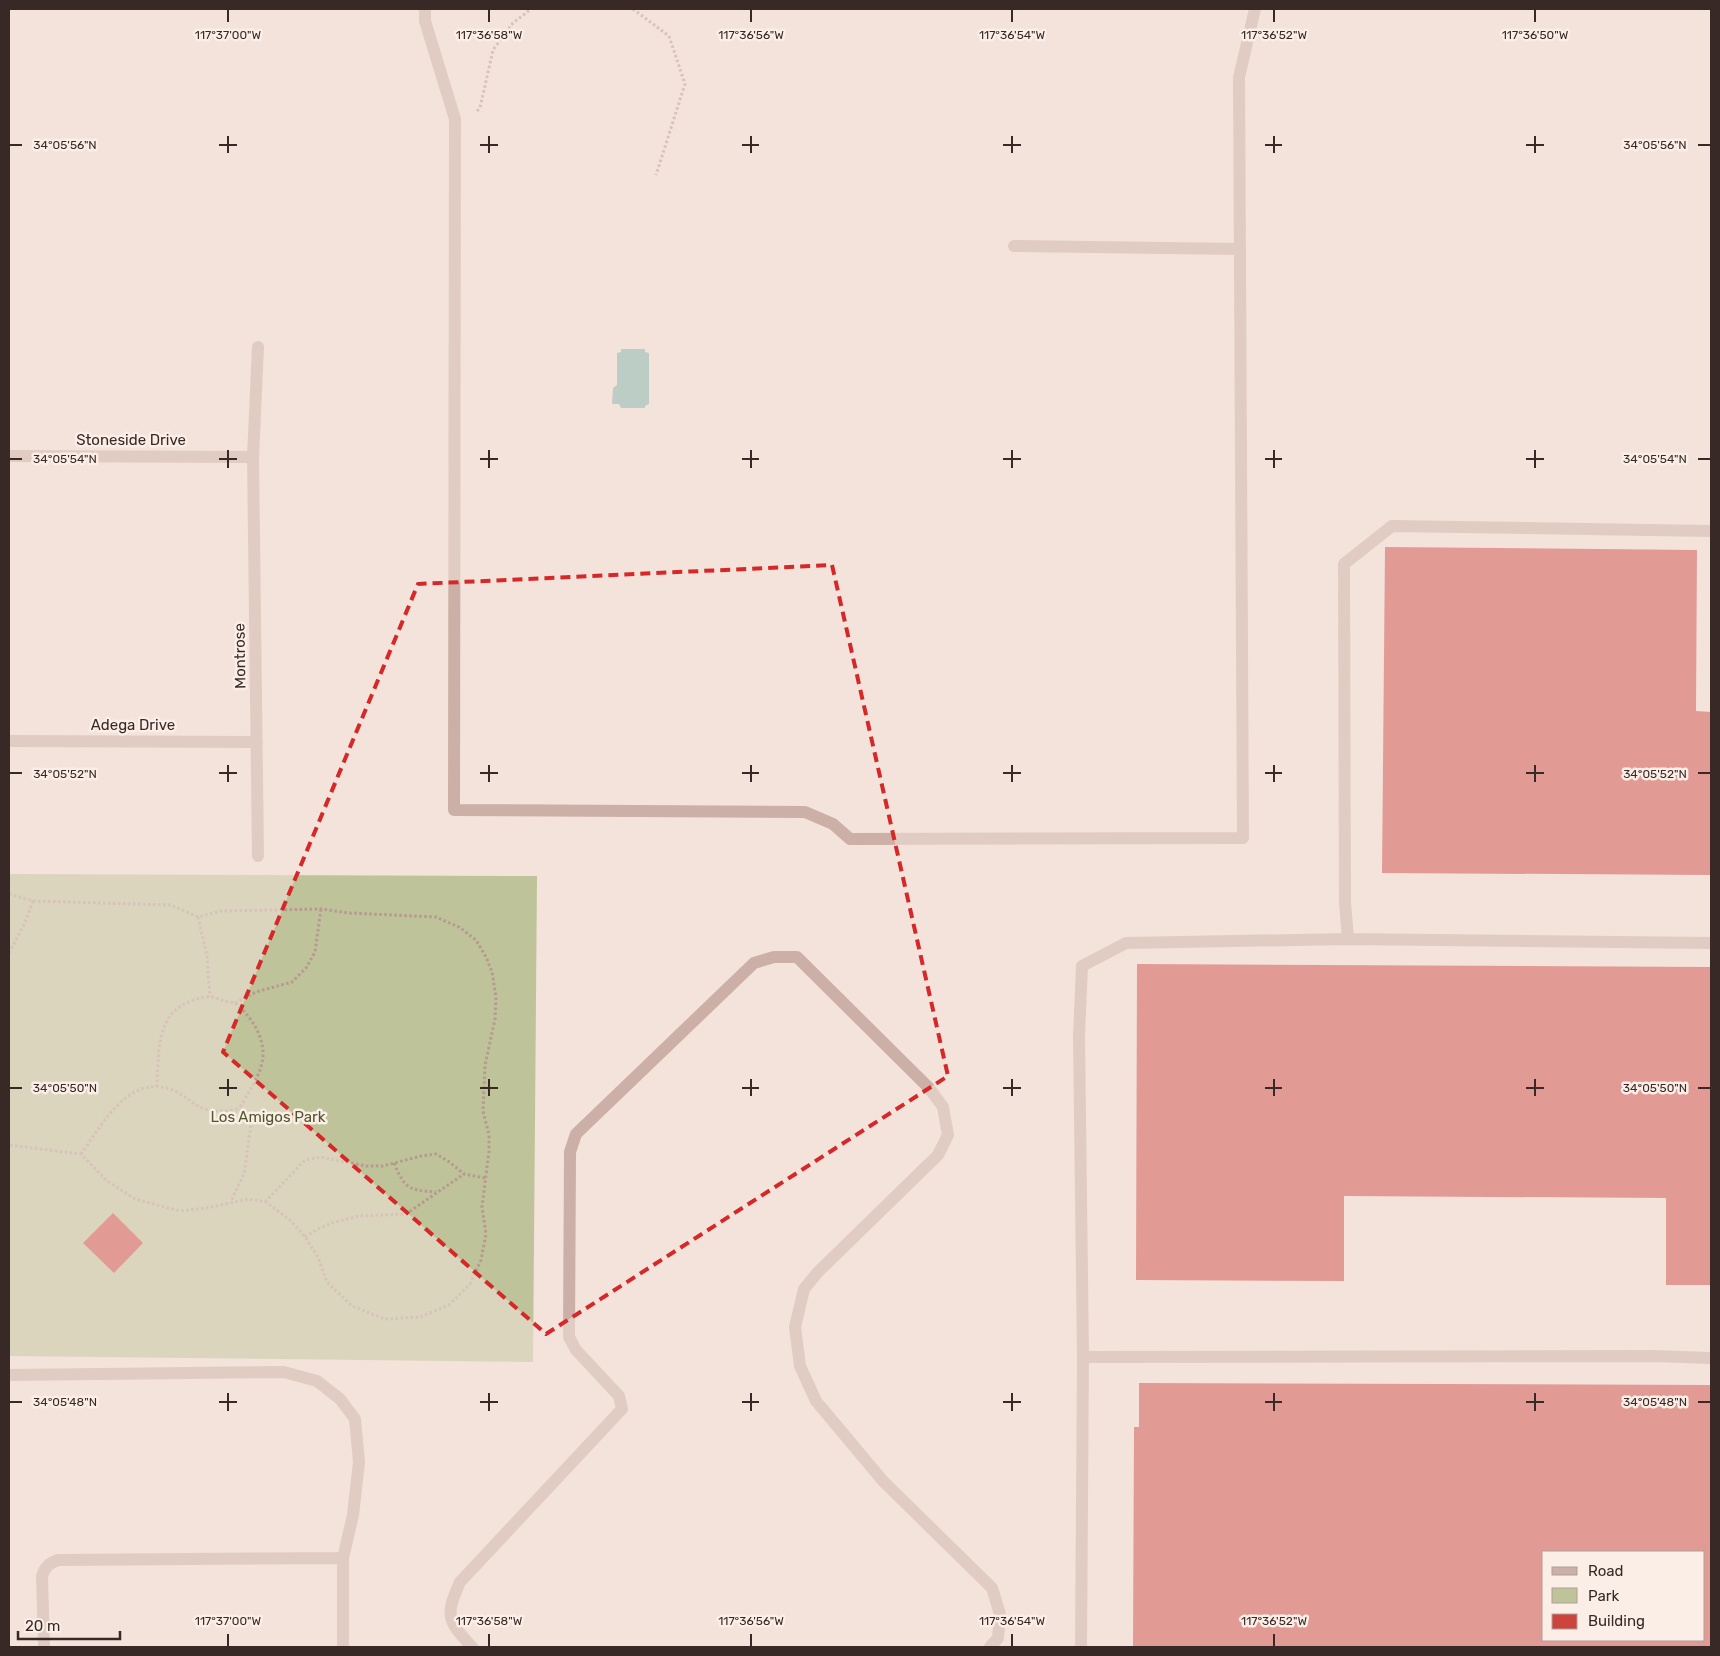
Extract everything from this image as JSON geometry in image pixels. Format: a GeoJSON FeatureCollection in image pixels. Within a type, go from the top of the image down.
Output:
{"type":"FeatureCollection","features":[{"type":"Feature","properties":{"kind":"street"},"geometry":{"type":"LineString","coordinates":[[425,9],[425,21],[455,118],[454,810],[805,812],[833,824],[850,839],[1243,838],[1239,77],[1255,9]]}},
{"type":"Feature","properties":{"kind":"street"},"geometry":{"type":"LineString","coordinates":[[1014,246],[1240,249]]}},
{"type":"Feature","properties":{"kind":"street","name":"Montrose"},"geometry":{"type":"LineString","coordinates":[[258,347],[254,457],[258,856]]}},
{"type":"Feature","properties":{"kind":"street","name":"Stoneside Drive"},"geometry":{"type":"LineString","coordinates":[[9,456],[254,457]]}},
{"type":"Feature","properties":{"kind":"street"},"geometry":{"type":"LineString","coordinates":[[1348,940],[1344,902],[1344,564],[1392,526],[1711,531]]}},
{"type":"Feature","properties":{"kind":"street","name":"Adega Drive"},"geometry":{"type":"LineString","coordinates":[[9,742],[257,742]]}},
{"type":"Feature","properties":{"kind":"street"},"geometry":{"type":"LineString","coordinates":[[1081,1647],[1083,1357],[1079,1036],[1082,966],[1126,943],[1348,940],[1711,942]]}},
{"type":"Feature","properties":{"kind":"street"},"geometry":{"type":"LineString","coordinates":[[472,1647],[451,1622],[450,1604],[460,1582],[622,1408],[619,1396],[576,1350],[569,1337],[570,1152],[576,1134],[754,963],[774,957],[797,957],[929,1088],[943,1107],[948,1135],[938,1155],[818,1272],[804,1289],[795,1327],[800,1366],[816,1401],[883,1481],[992,1588],[1000,1614],[998,1638],[990,1647]]}},
{"type":"Feature","properties":{"kind":"street"},"geometry":{"type":"LineString","coordinates":[[1083,1357],[1652,1356],[1711,1358]]}},
{"type":"Feature","properties":{"kind":"street"},"geometry":{"type":"LineString","coordinates":[[9,1375],[284,1372],[318,1381],[340,1399],[355,1419],[359,1462],[353,1516],[343,1558],[343,1647]]}},
{"type":"Feature","properties":{"kind":"street"},"geometry":{"type":"LineString","coordinates":[[44,1647],[42,1576],[44,1568],[58,1560],[343,1558]]}},
{"type":"Feature","properties":{"kind":"path"},"geometry":{"type":"LineString","coordinates":[[455,132],[480,108],[493,50],[513,24],[531,9]]}},
{"type":"Feature","properties":{"kind":"path"},"geometry":{"type":"LineString","coordinates":[[633,9],[669,36],[685,84],[656,175]]}},
{"type":"Feature","properties":{"kind":"path"},"geometry":{"type":"LineString","coordinates":[[9,894],[33,901],[171,905],[198,917],[222,911],[321,910],[349,914],[436,917],[459,927],[476,940],[492,972],[496,997],[495,1019],[485,1064],[483,1112],[489,1135],[489,1151],[482,1206],[486,1234],[481,1260],[470,1284],[449,1305],[420,1317],[385,1319],[352,1306],[327,1282],[318,1258],[305,1236],[290,1220],[264,1202],[249,1199],[180,1211],[135,1199],[107,1181],[81,1154],[9,1145]]}},
{"type":"Feature","properties":{"kind":"path"},"geometry":{"type":"LineString","coordinates":[[9,953],[25,922],[33,901]]}},
{"type":"Feature","properties":{"kind":"path"},"geometry":{"type":"LineString","coordinates":[[235,1003],[256,992],[292,982],[306,968],[315,952],[321,910]]}},
{"type":"Feature","properties":{"kind":"path"},"geometry":{"type":"LineString","coordinates":[[198,917],[207,956],[210,997]]}},
{"type":"Feature","properties":{"kind":"path"},"geometry":{"type":"LineString","coordinates":[[156,1087],[162,1032],[169,1018],[179,1007],[193,1000],[210,997],[235,1003],[252,1022],[260,1040],[263,1054],[258,1075],[239,1109]]}},
{"type":"Feature","properties":{"kind":"path"},"geometry":{"type":"LineString","coordinates":[[81,1154],[115,1107],[128,1094],[142,1089],[156,1087],[174,1090],[200,1108],[213,1110],[239,1109],[246,1113],[251,1124],[244,1174],[230,1202]]}},
{"type":"Feature","properties":{"kind":"path"},"geometry":{"type":"LineString","coordinates":[[264,1202],[305,1160],[320,1157],[383,1166],[436,1154],[464,1174],[485,1178]]}},
{"type":"Feature","properties":{"kind":"path"},"geometry":{"type":"LineString","coordinates":[[394,1163],[401,1180],[415,1191],[436,1192]]}},
{"type":"Feature","properties":{"kind":"path"},"geometry":{"type":"LineString","coordinates":[[305,1236],[334,1222],[360,1216],[406,1214],[464,1174]]}},
{"type":"Feature","properties":{"kind":"highlighted area"},"geometry":{"type":"Polygon","coordinates":[[[832,565],[948,1076],[546,1334],[223,1052],[418,584],[832,565]]]}},
{"type":"Feature","properties":{"kind":"green space","name":"Los Amigos Park"},"geometry":{"type":"Polygon","coordinates":[[[9,874],[537,876],[533,1362],[9,1356],[9,874]]]}},
{"type":"Feature","properties":{"kind":"water"},"geometry":{"type":"Polygon","coordinates":[[[621,349],[645,349],[645,352],[649,353],[649,404],[645,408],[621,408],[619,404],[612,404],[613,388],[617,385],[617,353],[621,352],[621,349]]]}},
{"type":"Feature","properties":{"kind":"building"},"geometry":{"type":"Polygon","coordinates":[[[1385,547],[1697,550],[1696,711],[1711,712],[1711,875],[1382,873],[1385,547]]]}},
{"type":"Feature","properties":{"kind":"building"},"geometry":{"type":"Polygon","coordinates":[[[1137,964],[1711,967],[1711,1285],[1666,1285],[1666,1198],[1344,1196],[1344,1281],[1136,1280],[1137,964]]]}},
{"type":"Feature","properties":{"kind":"building"},"geometry":{"type":"Polygon","coordinates":[[[113,1213],[143,1243],[114,1273],[83,1243],[113,1213]]]}},
{"type":"Feature","properties":{"kind":"building"},"geometry":{"type":"Polygon","coordinates":[[[1139,1383],[1711,1385],[1711,1647],[1133,1647],[1134,1427],[1139,1427],[1139,1383]]]}}]}
